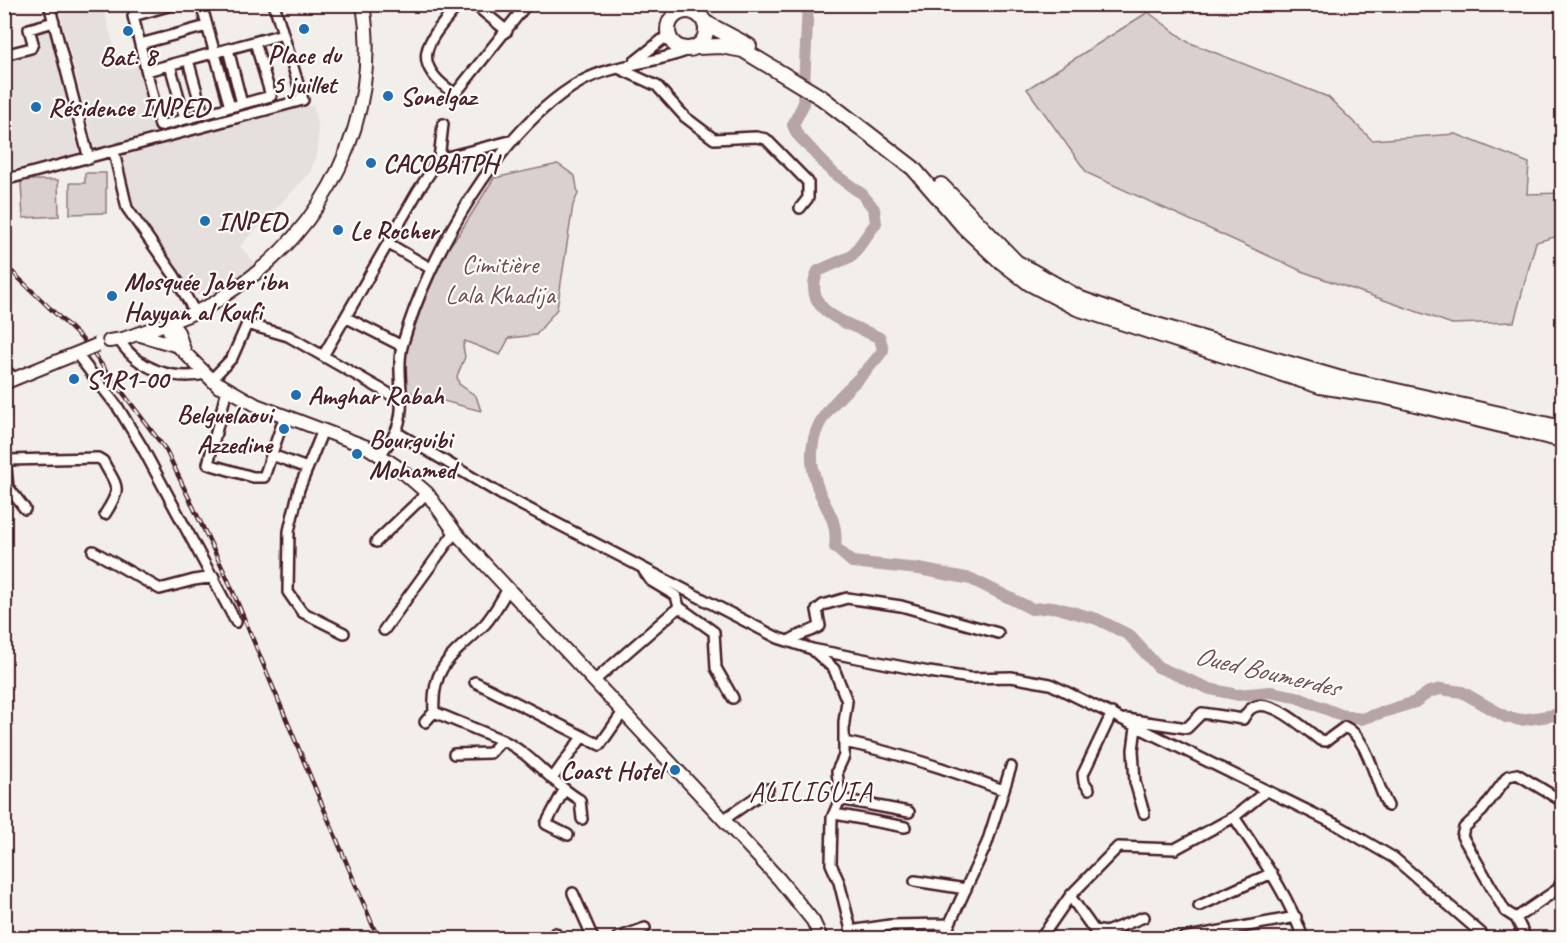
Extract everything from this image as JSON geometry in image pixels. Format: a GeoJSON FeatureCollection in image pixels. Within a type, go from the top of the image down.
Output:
{"type":"FeatureCollection","features":[{"type":"Feature","properties":{"kind":"highway"},"geometry":{"type":"LineString","coordinates":[[670,4],[671,20],[668,35],[680,48],[721,46],[743,50],[797,78]]}},
{"type":"Feature","properties":{"kind":"highway"},"geometry":{"type":"LineString","coordinates":[[671,20],[691,8],[704,22],[814,88],[895,141],[1016,262],[1081,299],[1143,321],[1338,378],[1563,428]]}},
{"type":"Feature","properties":{"kind":"highway"},"geometry":{"type":"LineString","coordinates":[[694,48],[704,39],[704,22]]}},
{"type":"Feature","properties":{"kind":"highway"},"geometry":{"type":"LineString","coordinates":[[814,88],[900,156],[926,181],[980,243],[1015,273],[1077,308],[1320,386],[1383,396],[1563,440]]}},
{"type":"Feature","properties":{"kind":"main road"},"geometry":{"type":"LineString","coordinates":[[10,381],[97,346],[136,334],[222,297],[278,255],[318,207],[334,180],[349,145],[365,81],[363,4]]}},
{"type":"Feature","properties":{"kind":"main road"},"geometry":{"type":"LineString","coordinates":[[178,332],[190,311]]}},
{"type":"Feature","properties":{"kind":"main road"},"geometry":{"type":"LineString","coordinates":[[167,320],[178,332],[181,349]]}},
{"type":"Feature","properties":{"kind":"main road"},"geometry":{"type":"LineString","coordinates":[[97,346],[111,337],[167,320]]}},
{"type":"Feature","properties":{"kind":"main road"},"geometry":{"type":"LineString","coordinates":[[167,320],[170,336],[181,349],[226,393],[244,405],[375,453]]}},
{"type":"Feature","properties":{"kind":"main road"},"geometry":{"type":"LineString","coordinates":[[136,334],[181,349]]}},
{"type":"Feature","properties":{"kind":"main road"},"geometry":{"type":"LineString","coordinates":[[211,378],[256,405],[355,441],[375,453],[427,493],[455,532],[779,879],[813,921],[821,939]]}},
{"type":"Feature","properties":{"kind":"street"},"geometry":{"type":"LineString","coordinates":[[49,4],[89,159]]}},
{"type":"Feature","properties":{"kind":"street"},"geometry":{"type":"LineString","coordinates":[[175,4],[133,16],[160,126],[271,96],[255,42]]}},
{"type":"Feature","properties":{"kind":"street"},"geometry":{"type":"LineString","coordinates":[[201,4],[230,107]]}},
{"type":"Feature","properties":{"kind":"street"},"geometry":{"type":"LineString","coordinates":[[4,180],[303,100],[274,4]]}},
{"type":"Feature","properties":{"kind":"street"},"geometry":{"type":"LineString","coordinates":[[459,4],[427,43],[425,56],[433,75],[441,86],[455,94],[527,4]]}},
{"type":"Feature","properties":{"kind":"street"},"geometry":{"type":"LineString","coordinates":[[474,4],[507,31]]}},
{"type":"Feature","properties":{"kind":"street"},"geometry":{"type":"LineString","coordinates":[[4,55],[31,48],[33,43],[29,29],[54,22]]}},
{"type":"Feature","properties":{"kind":"street"},"geometry":{"type":"LineString","coordinates":[[140,44],[207,26]]}},
{"type":"Feature","properties":{"kind":"street"},"geometry":{"type":"LineString","coordinates":[[147,71],[283,34]]}},
{"type":"Feature","properties":{"kind":"street"},"geometry":{"type":"LineString","coordinates":[[629,65],[646,55],[668,35]]}},
{"type":"Feature","properties":{"kind":"street"},"geometry":{"type":"LineString","coordinates":[[375,453],[396,432],[402,346],[430,268],[485,178],[514,140],[532,120],[565,92],[601,72],[649,62],[694,48]]}},
{"type":"Feature","properties":{"kind":"street"},"geometry":{"type":"LineString","coordinates":[[228,49],[242,104]]}},
{"type":"Feature","properties":{"kind":"street"},"geometry":{"type":"LineString","coordinates":[[188,60],[203,114]]}},
{"type":"Feature","properties":{"kind":"street"},"geometry":{"type":"LineString","coordinates":[[170,65],[185,119]]}},
{"type":"Feature","properties":{"kind":"street"},"geometry":{"type":"LineString","coordinates":[[618,68],[662,90],[682,114],[714,139],[756,136],[770,141],[808,182],[808,198],[800,208]]}},
{"type":"Feature","properties":{"kind":"street"},"geometry":{"type":"LineString","coordinates":[[323,356],[440,159],[443,123]]}},
{"type":"Feature","properties":{"kind":"street"},"geometry":{"type":"LineString","coordinates":[[440,159],[514,140]]}},
{"type":"Feature","properties":{"kind":"street"},"geometry":{"type":"LineString","coordinates":[[114,152],[127,208],[174,274],[190,311]]}},
{"type":"Feature","properties":{"kind":"street"},"geometry":{"type":"LineString","coordinates":[[389,244],[430,268]]}},
{"type":"Feature","properties":{"kind":"street"},"geometry":{"type":"LineString","coordinates":[[347,318],[402,346]]}},
{"type":"Feature","properties":{"kind":"street"},"geometry":{"type":"LineString","coordinates":[[97,346],[154,370],[211,378],[231,358],[247,324],[288,336],[400,400]]}},
{"type":"Feature","properties":{"kind":"street"},"geometry":{"type":"LineString","coordinates":[[97,346],[118,409],[142,447],[236,622]]}},
{"type":"Feature","properties":{"kind":"street"},"geometry":{"type":"LineString","coordinates":[[4,369],[10,381]]}},
{"type":"Feature","properties":{"kind":"street"},"geometry":{"type":"LineString","coordinates":[[226,393],[208,464],[253,477],[264,477],[283,421]]}},
{"type":"Feature","properties":{"kind":"street"},"geometry":{"type":"LineString","coordinates":[[396,432],[502,495],[746,622],[789,641],[812,649],[960,677],[1032,679],[1050,684],[1354,835],[1394,858],[1481,933],[1485,939]]}},
{"type":"Feature","properties":{"kind":"street"},"geometry":{"type":"LineString","coordinates":[[321,435],[307,468],[289,531],[288,592],[302,612],[344,633]]}},
{"type":"Feature","properties":{"kind":"street"},"geometry":{"type":"LineString","coordinates":[[272,455],[307,468]]}},
{"type":"Feature","properties":{"kind":"street"},"geometry":{"type":"LineString","coordinates":[[25,509],[8,487],[6,456],[94,458],[103,461],[118,489],[116,497],[105,514]]}},
{"type":"Feature","properties":{"kind":"street"},"geometry":{"type":"LineString","coordinates":[[376,542],[427,493]]}},
{"type":"Feature","properties":{"kind":"street"},"geometry":{"type":"LineString","coordinates":[[384,630],[455,532]]}},
{"type":"Feature","properties":{"kind":"street"},"geometry":{"type":"LineString","coordinates":[[93,551],[160,589],[194,580],[214,578]]}},
{"type":"Feature","properties":{"kind":"street"},"geometry":{"type":"LineString","coordinates":[[642,568],[651,581],[676,596],[679,608],[714,632],[718,674],[733,698]]}},
{"type":"Feature","properties":{"kind":"street"},"geometry":{"type":"LineString","coordinates":[[424,722],[434,712],[433,690],[446,661],[487,622],[508,589]]}},
{"type":"Feature","properties":{"kind":"street"},"geometry":{"type":"LineString","coordinates":[[789,641],[800,633],[818,629],[820,626],[817,610],[840,598],[901,606],[999,633]]}},
{"type":"Feature","properties":{"kind":"street"},"geometry":{"type":"LineString","coordinates":[[594,681],[679,608]]}},
{"type":"Feature","properties":{"kind":"street"},"geometry":{"type":"LineString","coordinates":[[812,649],[834,669],[846,694],[844,756],[837,771],[840,798],[832,818],[831,864],[839,882],[852,934],[890,925],[948,924]]}},
{"type":"Feature","properties":{"kind":"street"},"geometry":{"type":"LineString","coordinates":[[475,682],[549,717],[600,745],[623,712]]}},
{"type":"Feature","properties":{"kind":"street"},"geometry":{"type":"LineString","coordinates":[[1123,719],[1187,728],[1202,713],[1243,719],[1251,708],[1261,705],[1285,714],[1320,740],[1326,741],[1345,727],[1356,731],[1361,740],[1380,792],[1388,806]]}},
{"type":"Feature","properties":{"kind":"street"},"geometry":{"type":"LineString","coordinates":[[434,712],[518,747],[564,790],[580,800],[582,819]]}},
{"type":"Feature","properties":{"kind":"street"},"geometry":{"type":"LineString","coordinates":[[1089,789],[1084,782],[1083,774],[1112,713]]}},
{"type":"Feature","properties":{"kind":"street"},"geometry":{"type":"LineString","coordinates":[[1136,727],[1133,750],[1135,782],[1144,813]]}},
{"type":"Feature","properties":{"kind":"street"},"geometry":{"type":"LineString","coordinates":[[552,779],[582,737]]}},
{"type":"Feature","properties":{"kind":"street"},"geometry":{"type":"LineString","coordinates":[[454,754],[490,753],[502,740]]}},
{"type":"Feature","properties":{"kind":"street"},"geometry":{"type":"LineString","coordinates":[[844,742],[888,751],[946,768],[1003,790]]}},
{"type":"Feature","properties":{"kind":"street"},"geometry":{"type":"LineString","coordinates":[[943,939],[987,843],[1011,767]]}},
{"type":"Feature","properties":{"kind":"street"},"geometry":{"type":"LineString","coordinates":[[1526,939],[1516,918],[1505,911],[1461,836],[1464,828],[1482,811],[1508,776],[1517,774],[1563,801]]}},
{"type":"Feature","properties":{"kind":"street"},"geometry":{"type":"LineString","coordinates":[[723,820],[768,789]]}},
{"type":"Feature","properties":{"kind":"street"},"geometry":{"type":"LineString","coordinates":[[564,790],[546,824],[568,835]]}},
{"type":"Feature","properties":{"kind":"street"},"geometry":{"type":"LineString","coordinates":[[1041,939],[1070,896],[1118,848],[1175,849],[1234,817],[1265,792]]}},
{"type":"Feature","properties":{"kind":"street"},"geometry":{"type":"LineString","coordinates":[[840,798],[909,812]]}},
{"type":"Feature","properties":{"kind":"street"},"geometry":{"type":"LineString","coordinates":[[835,814],[905,827]]}},
{"type":"Feature","properties":{"kind":"street"},"geometry":{"type":"LineString","coordinates":[[1234,817],[1272,873],[1296,917],[1304,939]]}},
{"type":"Feature","properties":{"kind":"street"},"geometry":{"type":"LineString","coordinates":[[1199,906],[1272,873]]}},
{"type":"Feature","properties":{"kind":"street"},"geometry":{"type":"LineString","coordinates":[[915,881],[966,889]]}},
{"type":"Feature","properties":{"kind":"street"},"geometry":{"type":"LineString","coordinates":[[1516,918],[1561,888]]}},
{"type":"Feature","properties":{"kind":"street"},"geometry":{"type":"LineString","coordinates":[[573,893],[593,939]]}},
{"type":"Feature","properties":{"kind":"street"},"geometry":{"type":"LineString","coordinates":[[1070,896],[1094,930],[1108,935],[1144,916]]}},
{"type":"Feature","properties":{"kind":"street"},"geometry":{"type":"LineString","coordinates":[[1184,939],[1296,917]]}},
{"type":"Feature","properties":{"kind":"street"},"geometry":{"type":"LineString","coordinates":[[617,939],[645,928]]}},
{"type":"Feature","properties":{"kind":"shaded area"},"geometry":{"type":"Polygon","coordinates":[[[58,5],[102,5],[121,70],[138,66],[157,135],[96,152],[58,5]]]}},
{"type":"Feature","properties":{"kind":"shaded area","name":"Résidence INPED"},"geometry":{"type":"Polygon","coordinates":[[[50,30],[79,153],[5,171],[5,61],[39,52],[36,34],[50,30]]]}},
{"type":"Feature","properties":{"kind":"shaded area","name":"INPED"},"geometry":{"type":"Polygon","coordinates":[[[313,105],[318,128],[318,150],[310,173],[240,246],[257,266],[210,298],[203,290],[197,296],[131,200],[123,156],[313,105]]]}},
{"type":"Feature","properties":{"kind":"green space"},"geometry":{"type":"Polygon","coordinates":[[[1148,12],[1188,42],[1328,97],[1372,140],[1456,134],[1529,163],[1527,194],[1562,193],[1562,235],[1536,242],[1514,322],[1452,324],[1304,272],[1087,173],[1027,89],[1148,12]]]}},
{"type":"Feature","properties":{"kind":"green space","name":"Cimitière Lala Khadija"},"geometry":{"type":"Polygon","coordinates":[[[558,164],[575,176],[578,194],[573,205],[557,309],[536,335],[509,338],[500,355],[465,341],[463,346],[465,357],[457,376],[459,384],[476,396],[481,411],[402,390],[406,337],[437,261],[459,234],[494,178],[558,164]]]}},
{"type":"Feature","properties":{"kind":"green space"},"geometry":{"type":"Polygon","coordinates":[[[85,173],[106,173],[106,213],[70,214],[70,183],[85,183],[85,173]]]}},
{"type":"Feature","properties":{"kind":"green space"},"geometry":{"type":"Polygon","coordinates":[[[24,180],[58,180],[59,216],[23,218],[21,183],[24,180]]]}},
{"type":"Feature","properties":{"kind":"waterway","name":"Oued Boumerdes"},"geometry":{"type":"LineString","coordinates":[[808,4],[803,105],[793,125],[797,134],[833,173],[862,194],[874,209],[876,223],[852,256],[818,271],[814,285],[816,297],[831,315],[880,338],[883,350],[830,408],[820,422],[814,439],[812,459],[816,482],[833,520],[835,547],[852,562],[919,569],[971,579],[1032,609],[1054,607],[1097,619],[1129,635],[1158,667],[1210,689],[1238,695],[1270,692],[1296,697],[1341,715],[1361,719],[1415,702],[1429,692],[1441,689],[1462,692],[1506,717],[1521,720],[1562,714]]}},
{"type":"Feature","properties":{"kind":"railway"},"geometry":{"type":"LineString","coordinates":[[4,264],[83,340],[166,450],[228,580],[378,938]]}},
{"type":"Feature","properties":{"kind":"place","name":"Place du 5 juillet"},"geometry":{"type":"Point","coordinates":[304,29]}},
{"type":"Feature","properties":{"kind":"place","name":"Bat. 8"},"geometry":{"type":"Point","coordinates":[128,31]}},
{"type":"Feature","properties":{"kind":"place","name":"Sonelgaz"},"geometry":{"type":"Point","coordinates":[388,96]}},
{"type":"Feature","properties":{"kind":"place","name":"Résidence INPED"},"geometry":{"type":"Point","coordinates":[36,107]}},
{"type":"Feature","properties":{"kind":"place","name":"CACOBATPH"},"geometry":{"type":"Point","coordinates":[371,163]}},
{"type":"Feature","properties":{"kind":"place","name":"INPED"},"geometry":{"type":"Point","coordinates":[205,221]}},
{"type":"Feature","properties":{"kind":"place","name":"Le Rocher"},"geometry":{"type":"Point","coordinates":[338,230]}},
{"type":"Feature","properties":{"kind":"place","name":"Mosquée Jaber ibn Hayyan al Koufi"},"geometry":{"type":"Point","coordinates":[112,296]}},
{"type":"Feature","properties":{"kind":"place","name":"S1R1-00"},"geometry":{"type":"Point","coordinates":[74,379]}},
{"type":"Feature","properties":{"kind":"place","name":"Amghar Rabah"},"geometry":{"type":"Point","coordinates":[296,395]}},
{"type":"Feature","properties":{"kind":"place","name":"Belguelaoui Azzedine"},"geometry":{"type":"Point","coordinates":[284,429]}},
{"type":"Feature","properties":{"kind":"place","name":"Bourguibi Mohamed"},"geometry":{"type":"Point","coordinates":[357,454]}},
{"type":"Feature","properties":{"kind":"place","name":"Coast Hotel"},"geometry":{"type":"Point","coordinates":[675,770]}},
{"type":"Feature","properties":{"kind":"district","name":"ALILIGUIA"},"geometry":{"type":"Point","coordinates":[811,791]}}]}
